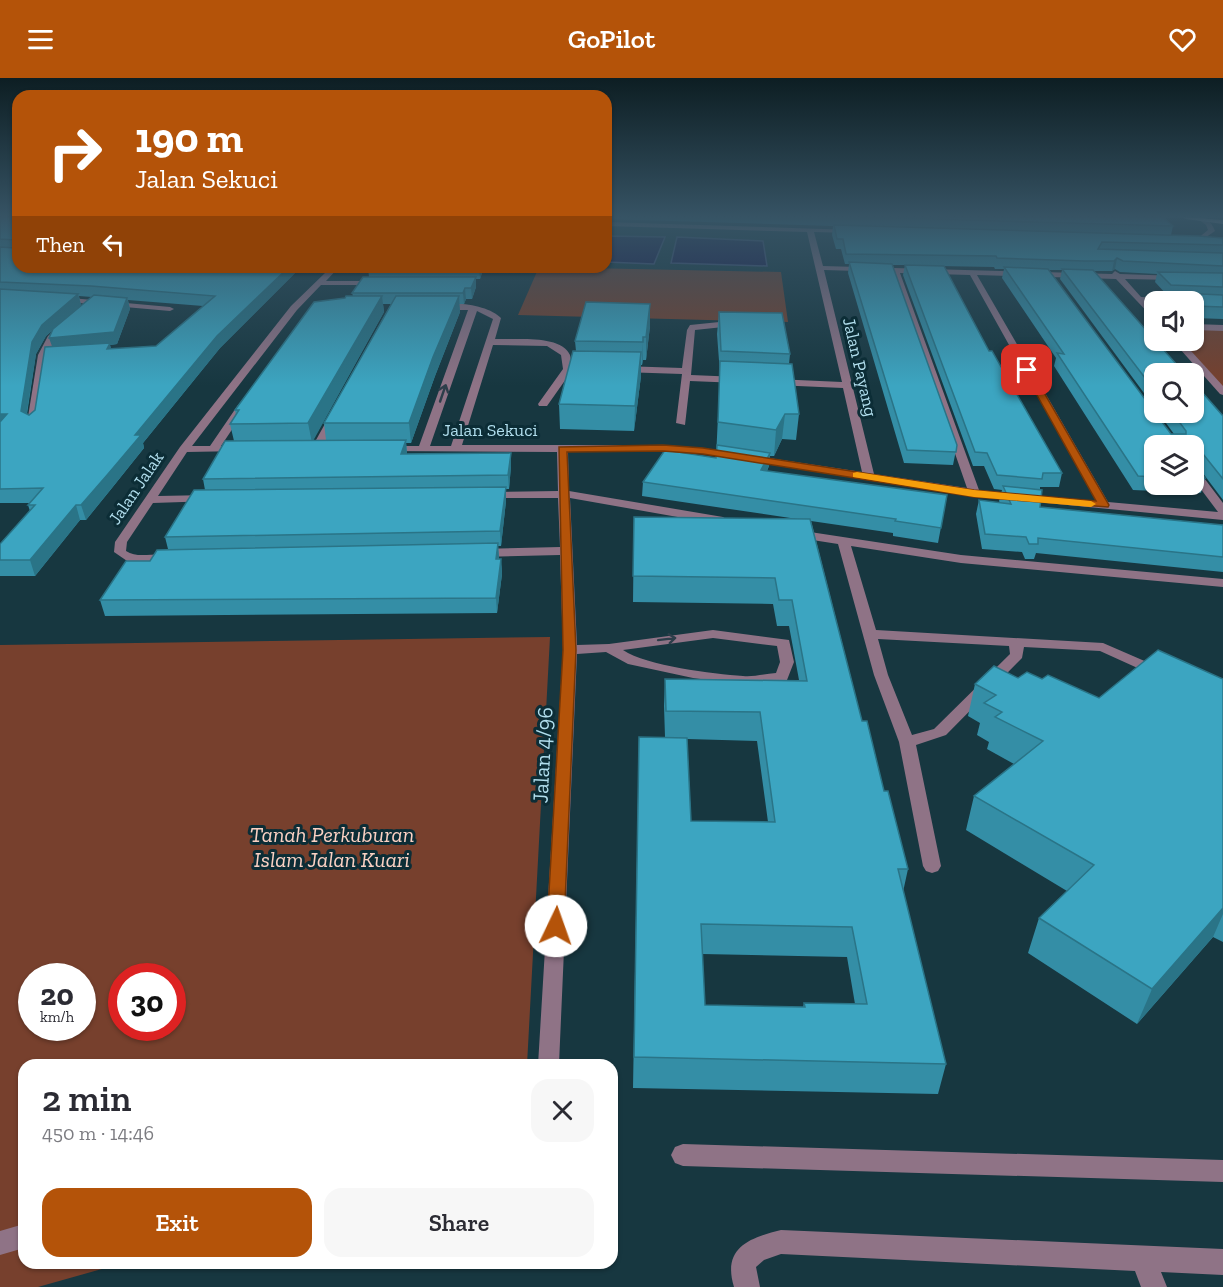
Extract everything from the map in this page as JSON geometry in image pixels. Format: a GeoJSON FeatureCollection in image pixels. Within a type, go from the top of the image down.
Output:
{"type":"FeatureCollection","features":[{"type":"Feature","properties":{"kind":"street","name":"Jalan Jalak"},"geometry":{"type":"LineString","coordinates":[[187,558],[130,559],[120,552],[120,542],[184,449],[294,308],[329,273]]}},
{"type":"Feature","properties":{"kind":"street","name":"Jalan Payang"},"geometry":{"type":"LineString","coordinates":[[821,273],[869,477]]}},
{"type":"Feature","properties":{"kind":"street"},"geometry":{"type":"LineString","coordinates":[[896,273],[974,493]]}},
{"type":"Feature","properties":{"kind":"street"},"geometry":{"type":"LineString","coordinates":[[973,273],[1104,505]]}},
{"type":"Feature","properties":{"kind":"street"},"geometry":{"type":"LineString","coordinates":[[1008,273],[1188,279]]}},
{"type":"Feature","properties":{"kind":"street"},"geometry":{"type":"LineString","coordinates":[[1115,273],[1144,305]]}},
{"type":"Feature","properties":{"kind":"street"},"geometry":{"type":"LineString","coordinates":[[1049,275],[1058,289]]}},
{"type":"Feature","properties":{"kind":"street"},"geometry":{"type":"LineString","coordinates":[[319,283],[388,283]]}},
{"type":"Feature","properties":{"kind":"street"},"geometry":{"type":"LineString","coordinates":[[52,298],[170,309]]}},
{"type":"Feature","properties":{"kind":"street"},"geometry":{"type":"LineString","coordinates":[[1139,299],[1223,302]]}},
{"type":"Feature","properties":{"kind":"street"},"geometry":{"type":"LineString","coordinates":[[86,308],[94,301]]}},
{"type":"Feature","properties":{"kind":"street"},"geometry":{"type":"LineString","coordinates":[[294,308],[310,308]]}},
{"type":"Feature","properties":{"kind":"street"},"geometry":{"type":"LineString","coordinates":[[425,308],[473,308],[490,311],[496,318],[456,448]]}},
{"type":"Feature","properties":{"kind":"street"},"geometry":{"type":"LineString","coordinates":[[424,448],[473,308]]}},
{"type":"Feature","properties":{"kind":"street"},"geometry":{"type":"LineString","coordinates":[[32,423],[43,355],[51,338],[68,323]]}},
{"type":"Feature","properties":{"kind":"street"},"geometry":{"type":"LineString","coordinates":[[681,423],[693,327],[746,323]]}},
{"type":"Feature","properties":{"kind":"street"},"geometry":{"type":"LineString","coordinates":[[1204,327],[1223,328]]}},
{"type":"Feature","properties":{"kind":"street"},"geometry":{"type":"LineString","coordinates":[[489,342],[539,342],[554,345],[565,354],[568,369],[543,404]]}},
{"type":"Feature","properties":{"kind":"street"},"geometry":{"type":"LineString","coordinates":[[1186,351],[1223,392]]}},
{"type":"Feature","properties":{"kind":"street"},"geometry":{"type":"LineString","coordinates":[[43,355],[55,354]]}},
{"type":"Feature","properties":{"kind":"street"},"geometry":{"type":"LineString","coordinates":[[568,369],[580,369]]}},
{"type":"Feature","properties":{"kind":"street"},"geometry":{"type":"LineString","coordinates":[[615,369],[755,381]]}},
{"type":"Feature","properties":{"kind":"street"},"geometry":{"type":"LineString","coordinates":[[766,381],[847,385]]}},
{"type":"Feature","properties":{"kind":"street"},"geometry":{"type":"LineString","coordinates":[[213,449],[246,402]]}},
{"type":"Feature","properties":{"kind":"street"},"geometry":{"type":"LineString","coordinates":[[316,449],[338,408]]}},
{"type":"Feature","properties":{"kind":"street","name":"Jalan Sekuci"},"geometry":{"type":"LineString","coordinates":[[376,449],[663,448],[703,451],[974,493],[1223,516]]}},
{"type":"Feature","properties":{"kind":"street"},"geometry":{"type":"LineString","coordinates":[[184,449],[248,449]]}},
{"type":"Feature","properties":{"kind":"street","name":"Jalan 4/96"},"geometry":{"type":"LineString","coordinates":[[549,1059],[570,650],[562,449]]}},
{"type":"Feature","properties":{"kind":"street"},"geometry":{"type":"LineString","coordinates":[[1204,485],[1223,511]]}},
{"type":"Feature","properties":{"kind":"street"},"geometry":{"type":"LineString","coordinates":[[477,495],[564,494],[739,524]]}},
{"type":"Feature","properties":{"kind":"street"},"geometry":{"type":"LineString","coordinates":[[148,500],[219,499]]}},
{"type":"Feature","properties":{"kind":"street"},"geometry":{"type":"LineString","coordinates":[[786,532],[961,559],[1223,583]]}},
{"type":"Feature","properties":{"kind":"street"},"geometry":{"type":"LineString","coordinates":[[844,542],[881,675],[907,742],[932,866]]}},
{"type":"Feature","properties":{"kind":"street"},"geometry":{"type":"LineString","coordinates":[[463,553],[566,551]]}},
{"type":"Feature","properties":{"kind":"street"},"geometry":{"type":"LineString","coordinates":[[570,650],[609,648],[713,634],[784,643],[787,662],[782,677],[745,681],[693,674],[628,660],[609,648]]}},
{"type":"Feature","properties":{"kind":"street"},"geometry":{"type":"LineString","coordinates":[[869,634],[1103,647],[1167,676]]}},
{"type":"Feature","properties":{"kind":"street"},"geometry":{"type":"LineString","coordinates":[[907,742],[940,732],[1017,656],[1016,642]]}},
{"type":"Feature","properties":{"kind":"street"},"geometry":{"type":"LineString","coordinates":[[683,1155],[1223,1171]]}},
{"type":"Feature","properties":{"kind":"street"},"geometry":{"type":"LineString","coordinates":[[0,1243],[18,1238]]}},
{"type":"Feature","properties":{"kind":"street"},"geometry":{"type":"LineString","coordinates":[[747,1287],[744,1279],[745,1260],[755,1248],[781,1242],[1223,1262]]}},
{"type":"Feature","properties":{"kind":"street"},"geometry":{"type":"LineString","coordinates":[[1143,1260],[1154,1287]]}},
{"type":"Feature","properties":{"kind":"green space"},"geometry":{"type":"Polygon","coordinates":[[[536,273],[781,273],[788,322],[518,315],[536,273]]]}},
{"type":"Feature","properties":{"kind":"green space"},"geometry":{"type":"Polygon","coordinates":[[[1204,327],[1223,328],[1223,392],[1204,371],[1204,363],[1196,363],[1185,351],[1204,351],[1204,327]]]}},
{"type":"Feature","properties":{"kind":"green space","name":"Tanah Perkuburan Islam Jalan Kuari"},"geometry":{"type":"Polygon","coordinates":[[[550,637],[527,1059],[18,1059],[18,1269],[102,1269],[38,1287],[0,1287],[0,645],[550,637]]]}},
{"type":"Feature","properties":{"kind":"building"},"geometry":{"type":"Polygon","coordinates":[[[0,273],[282,273],[217,336],[135,435],[141,435],[81,505],[76,505],[30,560],[0,560],[0,544],[35,505],[28,505],[43,488],[0,489],[0,422],[7,414],[0,414],[0,289],[78,294],[42,325],[32,342],[21,411],[29,415],[35,410],[45,347],[110,343],[107,349],[156,346],[215,296],[91,286],[0,282],[0,273]]]}},
{"type":"Feature","properties":{"kind":"building"},"geometry":{"type":"Polygon","coordinates":[[[853,273],[895,273],[957,445],[956,452],[907,450],[853,273]]]}},
{"type":"Feature","properties":{"kind":"building"},"geometry":{"type":"Polygon","coordinates":[[[908,273],[948,273],[989,351],[992,351],[1062,473],[1043,473],[1042,479],[997,475],[987,453],[975,452],[908,273]]]}},
{"type":"Feature","properties":{"kind":"building"},"geometry":{"type":"Polygon","coordinates":[[[1008,273],[1051,273],[1144,398],[1144,423],[1163,423],[1171,434],[1186,434],[1180,423],[1204,423],[1204,394],[1223,416],[1223,479],[1204,455],[1204,435],[1144,435],[1144,476],[1138,476],[1057,353],[1064,354],[1008,273]]]}},
{"type":"Feature","properties":{"kind":"building"},"geometry":{"type":"Polygon","coordinates":[[[1065,273],[1096,273],[1144,328],[1144,351],[1165,351],[1175,363],[1144,363],[1144,377],[1065,273]]]}},
{"type":"Feature","properties":{"kind":"building"},"geometry":{"type":"Polygon","coordinates":[[[1159,273],[1223,273],[1223,287],[1171,285],[1159,273]]]}},
{"type":"Feature","properties":{"kind":"building"},"geometry":{"type":"Polygon","coordinates":[[[363,277],[476,277],[471,288],[465,288],[463,293],[352,293],[363,277]]]}},
{"type":"Feature","properties":{"kind":"building"},"geometry":{"type":"Polygon","coordinates":[[[1204,294],[1223,295],[1223,307],[1204,306],[1204,294]]]}},
{"type":"Feature","properties":{"kind":"building"},"geometry":{"type":"Polygon","coordinates":[[[94,295],[127,298],[114,332],[49,338],[53,329],[94,295]]]}},
{"type":"Feature","properties":{"kind":"building"},"geometry":{"type":"Polygon","coordinates":[[[346,296],[382,296],[308,423],[230,424],[239,410],[235,410],[314,302],[346,296]]]}},
{"type":"Feature","properties":{"kind":"building"},"geometry":{"type":"Polygon","coordinates":[[[396,296],[459,296],[433,357],[409,423],[324,423],[396,296]]]}},
{"type":"Feature","properties":{"kind":"building"},"geometry":{"type":"Polygon","coordinates":[[[586,302],[650,304],[646,337],[643,337],[643,342],[575,341],[586,302]]]}},
{"type":"Feature","properties":{"kind":"building"},"geometry":{"type":"Polygon","coordinates":[[[719,312],[782,313],[790,354],[721,351],[719,312]]]}},
{"type":"Feature","properties":{"kind":"building"},"geometry":{"type":"Polygon","coordinates":[[[573,351],[641,352],[635,406],[559,404],[573,351]]]}},
{"type":"Feature","properties":{"kind":"building"},"geometry":{"type":"Polygon","coordinates":[[[720,361],[792,364],[799,414],[785,414],[776,430],[718,422],[720,361]]]}},
{"type":"Feature","properties":{"kind":"building"},"geometry":{"type":"Polygon","coordinates":[[[406,440],[401,454],[511,453],[508,475],[203,479],[225,441],[406,440]]]}},
{"type":"Feature","properties":{"kind":"building"},"geometry":{"type":"Polygon","coordinates":[[[717,445],[770,453],[761,470],[947,495],[941,528],[895,521],[896,519],[643,482],[665,450],[716,458],[717,445]]]}},
{"type":"Feature","properties":{"kind":"building"},"geometry":{"type":"Polygon","coordinates":[[[1003,486],[1042,490],[1040,507],[1223,525],[1223,557],[1038,538],[1038,544],[1029,544],[1026,537],[985,534],[979,500],[1011,504],[1003,486]]]}},
{"type":"Feature","properties":{"kind":"building"},"geometry":{"type":"Polygon","coordinates":[[[506,487],[500,531],[165,537],[194,490],[506,487]]]}},
{"type":"Feature","properties":{"kind":"building"},"geometry":{"type":"Polygon","coordinates":[[[634,517],[810,519],[862,721],[867,721],[884,791],[888,791],[908,869],[898,869],[946,1064],[634,1057],[639,737],[687,738],[691,821],[775,822],[760,712],[666,711],[665,679],[807,681],[792,600],[779,600],[775,578],[633,576],[634,517]],[[701,924],[705,1005],[805,1007],[804,1003],[867,1004],[852,927],[701,924]]]}},
{"type":"Feature","properties":{"kind":"building"},"geometry":{"type":"Polygon","coordinates":[[[498,543],[496,559],[501,559],[496,598],[100,600],[126,561],[150,561],[157,550],[498,543]]]}},
{"type":"Feature","properties":{"kind":"building"},"geometry":{"type":"Polygon","coordinates":[[[1158,650],[1223,679],[1223,908],[1152,989],[1039,918],[1094,865],[974,796],[1043,741],[995,717],[1002,712],[984,703],[996,695],[975,684],[994,666],[1018,678],[1027,672],[1042,679],[1048,675],[1099,698],[1158,650]]]}},
{"type":"Feature","properties":{"kind":"slow traffic"},"geometry":{"type":"LineString","coordinates":[[857,475],[974,493],[1091,504]]}},
{"type":"Feature","properties":{"kind":"route"},"geometry":{"type":"LineString","coordinates":[[556,926],[570,650],[562,449],[663,448],[703,451],[974,493],[1104,505],[1027,370]]}}]}
